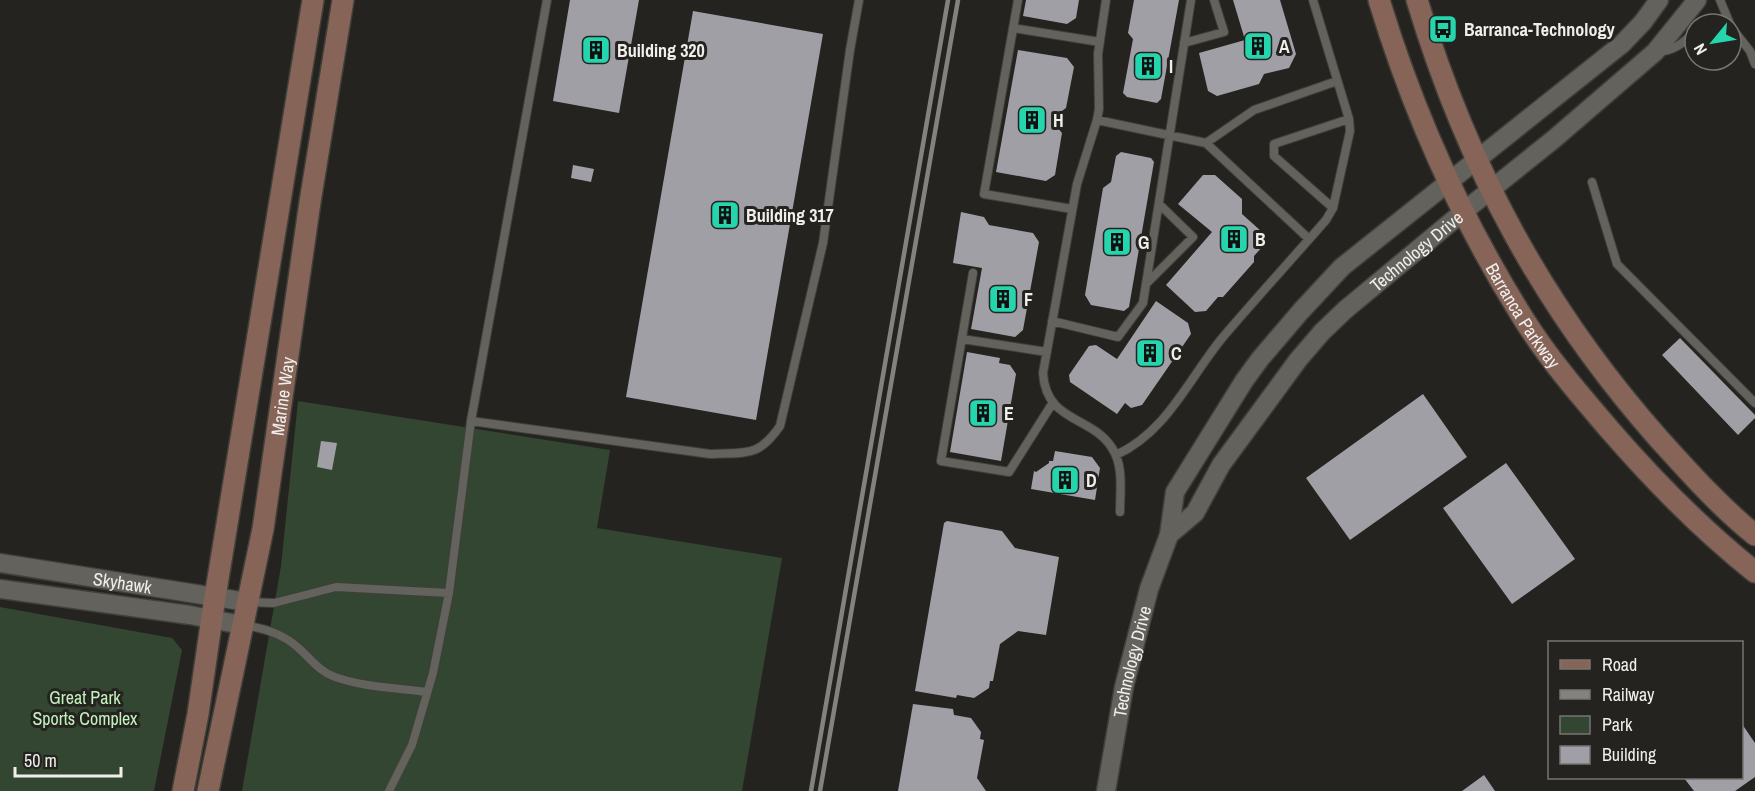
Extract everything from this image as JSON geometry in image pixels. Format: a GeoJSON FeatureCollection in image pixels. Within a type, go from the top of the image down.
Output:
{"type":"FeatureCollection","features":[{"type":"Feature","properties":{"kind":"main road","name":"Marine Way"},"geometry":{"type":"LineString","coordinates":[[183,791],[198,714],[215,597],[313,0]]}},
{"type":"Feature","properties":{"kind":"main road","name":"Marine Way"},"geometry":{"type":"LineString","coordinates":[[208,791],[263,529],[310,202],[343,0]]}},
{"type":"Feature","properties":{"kind":"main road","name":"Barranca Parkway"},"geometry":{"type":"LineString","coordinates":[[1379,0],[1412,97],[1449,182],[1463,212],[1524,320],[1562,373],[1650,476],[1718,543],[1755,572]]}},
{"type":"Feature","properties":{"kind":"main road","name":"Barranca Parkway"},"geometry":{"type":"LineString","coordinates":[[1417,0],[1447,91],[1491,190],[1527,260],[1572,330],[1621,395],[1674,456],[1735,519],[1755,535]]}},
{"type":"Feature","properties":{"kind":"street","name":"Technology Drive"},"geometry":{"type":"LineString","coordinates":[[1106,791],[1124,687],[1149,590],[1169,535],[1175,492],[1260,359],[1300,311],[1342,267],[1622,44],[1643,22],[1659,0]]}},
{"type":"Feature","properties":{"kind":"street","name":"Technology Drive"},"geometry":{"type":"LineString","coordinates":[[1169,535],[1196,513],[1221,465],[1298,360],[1322,332],[1345,310],[1554,139],[1655,52],[1697,0]]}},
{"type":"Feature","properties":{"kind":"street","name":"Skyhawk"},"geometry":{"type":"LineString","coordinates":[[0,563],[247,602]]}},
{"type":"Feature","properties":{"kind":"street","name":"Skyhawk"},"geometry":{"type":"LineString","coordinates":[[0,588],[242,625]]}},
{"type":"Feature","properties":{"kind":"lane"},"geometry":{"type":"LineString","coordinates":[[389,791],[412,745],[427,692],[449,593],[471,421],[546,0]]}},
{"type":"Feature","properties":{"kind":"lane"},"geometry":{"type":"LineString","coordinates":[[471,421],[710,454],[749,452],[768,443],[780,426],[823,243],[859,0]]}},
{"type":"Feature","properties":{"kind":"lane"},"geometry":{"type":"LineString","coordinates":[[1018,0],[984,194],[1072,209]]}},
{"type":"Feature","properties":{"kind":"lane"},"geometry":{"type":"LineString","coordinates":[[1106,0],[1098,54],[1099,109],[1077,184],[1043,373],[1044,386],[1052,404],[1098,434],[1111,446],[1116,455],[1121,479],[1120,512]]}},
{"type":"Feature","properties":{"kind":"lane"},"geometry":{"type":"LineString","coordinates":[[1052,321],[1118,337],[1143,303],[1191,0]]}},
{"type":"Feature","properties":{"kind":"lane"},"geometry":{"type":"LineString","coordinates":[[1184,43],[1224,32],[1214,0]]}},
{"type":"Feature","properties":{"kind":"lane"},"geometry":{"type":"LineString","coordinates":[[1116,455],[1140,442],[1162,420],[1221,339],[1309,239],[1333,208],[1350,132],[1349,119],[1313,0]]}},
{"type":"Feature","properties":{"kind":"lane"},"geometry":{"type":"LineString","coordinates":[[1013,28],[1100,42]]}},
{"type":"Feature","properties":{"kind":"lane"},"geometry":{"type":"LineString","coordinates":[[1655,52],[1673,49],[1683,42]]}},
{"type":"Feature","properties":{"kind":"lane"},"geometry":{"type":"LineString","coordinates":[[1743,43],[1750,51],[1755,64]]}},
{"type":"Feature","properties":{"kind":"lane"},"geometry":{"type":"LineString","coordinates":[[1206,143],[1254,110],[1337,81]]}},
{"type":"Feature","properties":{"kind":"lane"},"geometry":{"type":"LineString","coordinates":[[1333,208],[1274,156],[1274,144],[1349,119]]}},
{"type":"Feature","properties":{"kind":"lane"},"geometry":{"type":"LineString","coordinates":[[1097,120],[1206,143],[1309,239]]}},
{"type":"Feature","properties":{"kind":"lane"},"geometry":{"type":"LineString","coordinates":[[1592,182],[1617,264],[1755,404]]}},
{"type":"Feature","properties":{"kind":"lane"},"geometry":{"type":"LineString","coordinates":[[1146,284],[1193,237],[1159,204]]}},
{"type":"Feature","properties":{"kind":"lane"},"geometry":{"type":"LineString","coordinates":[[973,273],[941,461],[1009,472],[1052,404]]}},
{"type":"Feature","properties":{"kind":"lane"},"geometry":{"type":"LineString","coordinates":[[962,339],[1047,352]]}},
{"type":"Feature","properties":{"kind":"lane"},"geometry":{"type":"LineString","coordinates":[[247,602],[274,603],[336,587],[449,593]]}},
{"type":"Feature","properties":{"kind":"lane"},"geometry":{"type":"LineString","coordinates":[[242,625],[267,629],[289,640],[318,668],[334,677],[383,687],[427,692]]}},
{"type":"Feature","properties":{"kind":"green space"},"geometry":{"type":"Polygon","coordinates":[[[298,401],[610,450],[597,528],[782,558],[742,791],[242,791],[281,566],[298,401]]]}},
{"type":"Feature","properties":{"kind":"green space","name":"Great Park Sports Complex"},"geometry":{"type":"Polygon","coordinates":[[[0,607],[172,638],[182,650],[154,791],[0,791],[0,607]]]}},
{"type":"Feature","properties":{"kind":"building","name":"Building 320"},"geometry":{"type":"Polygon","coordinates":[[[570,0],[639,0],[619,113],[553,101],[570,0]]]}},
{"type":"Feature","properties":{"kind":"building"},"geometry":{"type":"Polygon","coordinates":[[[1026,0],[1079,0],[1076,18],[1067,24],[1023,16],[1026,0]]]}},
{"type":"Feature","properties":{"kind":"building","name":"I"},"geometry":{"type":"Polygon","coordinates":[[[1134,0],[1179,0],[1161,99],[1157,103],[1127,97],[1123,93],[1133,39],[1128,33],[1134,0]]]}},
{"type":"Feature","properties":{"kind":"building","name":"A"},"geometry":{"type":"Polygon","coordinates":[[[1233,0],[1280,0],[1296,54],[1289,68],[1264,74],[1259,84],[1217,96],[1208,91],[1199,53],[1245,40],[1233,0]]]}},
{"type":"Feature","properties":{"kind":"building","name":"Building 317"},"geometry":{"type":"Polygon","coordinates":[[[693,11],[823,34],[756,420],[626,397],[693,11]]]}},
{"type":"Feature","properties":{"kind":"building","name":"H"},"geometry":{"type":"Polygon","coordinates":[[[1018,50],[1067,58],[1074,67],[1066,108],[1059,113],[1057,127],[1062,133],[1055,175],[1046,181],[996,172],[1018,50]]]}},
{"type":"Feature","properties":{"kind":"building","name":"G"},"geometry":{"type":"Polygon","coordinates":[[[1121,152],[1151,158],[1154,162],[1129,307],[1124,311],[1091,305],[1085,295],[1103,188],[1111,182],[1116,156],[1121,152]]]}},
{"type":"Feature","properties":{"kind":"building"},"geometry":{"type":"Polygon","coordinates":[[[573,165],[594,169],[591,182],[571,178],[573,165]]]}},
{"type":"Feature","properties":{"kind":"building","name":"B"},"geometry":{"type":"Polygon","coordinates":[[[1203,175],[1215,175],[1242,199],[1242,214],[1262,232],[1263,246],[1254,256],[1254,262],[1223,297],[1218,297],[1206,311],[1195,312],[1166,285],[1212,232],[1178,204],[1203,175]]]}},
{"type":"Feature","properties":{"kind":"building","name":"F"},"geometry":{"type":"Polygon","coordinates":[[[961,212],[984,217],[989,225],[1033,233],[1039,242],[1023,330],[1015,337],[971,329],[982,268],[953,263],[961,212]]]}},
{"type":"Feature","properties":{"kind":"building","name":"C"},"geometry":{"type":"Polygon","coordinates":[[[1156,301],[1188,323],[1191,334],[1142,405],[1131,408],[1125,403],[1117,414],[1070,382],[1069,375],[1089,346],[1096,345],[1117,359],[1156,301]]]}},
{"type":"Feature","properties":{"kind":"building"},"geometry":{"type":"Polygon","coordinates":[[[1680,338],[1755,415],[1755,418],[1738,435],[1662,355],[1680,338]]]}},
{"type":"Feature","properties":{"kind":"building","name":"E"},"geometry":{"type":"Polygon","coordinates":[[[967,352],[1000,358],[999,363],[1010,365],[1016,374],[1001,461],[950,452],[967,352]]]}},
{"type":"Feature","properties":{"kind":"building"},"geometry":{"type":"Polygon","coordinates":[[[1423,394],[1467,457],[1350,540],[1306,478],[1423,394]]]}},
{"type":"Feature","properties":{"kind":"building"},"geometry":{"type":"Polygon","coordinates":[[[321,441],[337,443],[332,470],[317,467],[321,441]]]}},
{"type":"Feature","properties":{"kind":"building","name":"D"},"geometry":{"type":"Polygon","coordinates":[[[1055,451],[1092,457],[1100,468],[1095,500],[1031,489],[1034,471],[1036,472],[1049,461],[1053,461],[1055,451]]]}},
{"type":"Feature","properties":{"kind":"building"},"geometry":{"type":"Polygon","coordinates":[[[1506,463],[1575,559],[1512,604],[1443,508],[1506,463]]]}},
{"type":"Feature","properties":{"kind":"building"},"geometry":{"type":"Polygon","coordinates":[[[947,521],[1002,531],[1015,548],[1059,557],[1046,635],[1018,631],[1000,644],[993,681],[990,681],[989,688],[974,698],[957,695],[956,698],[915,691],[944,523],[947,521]]]}},
{"type":"Feature","properties":{"kind":"building"},"geometry":{"type":"Polygon","coordinates":[[[913,704],[953,709],[954,715],[971,718],[981,732],[980,739],[984,740],[977,778],[986,791],[898,791],[913,704]]]}},
{"type":"Feature","properties":{"kind":"building"},"geometry":{"type":"Polygon","coordinates":[[[1743,725],[1755,743],[1755,777],[1735,791],[1694,791],[1685,779],[1743,779],[1743,725]]]}},
{"type":"Feature","properties":{"kind":"building"},"geometry":{"type":"Polygon","coordinates":[[[1484,775],[1495,791],[1462,791],[1484,775]]]}},
{"type":"Feature","properties":{"kind":"railway"},"geometry":{"type":"LineString","coordinates":[[811,791],[948,0]]}},
{"type":"Feature","properties":{"kind":"railway"},"geometry":{"type":"LineString","coordinates":[[820,791],[958,0]]}},
{"type":"Feature","properties":{"kind":"place","name":"Barranca-Technology"},"geometry":{"type":"Point","coordinates":[1443,29]}},
{"type":"Feature","properties":{"kind":"place","name":"A"},"geometry":{"type":"Point","coordinates":[1258,46]}},
{"type":"Feature","properties":{"kind":"place","name":"Building 320"},"geometry":{"type":"Point","coordinates":[596,50]}},
{"type":"Feature","properties":{"kind":"place","name":"I"},"geometry":{"type":"Point","coordinates":[1148,66]}},
{"type":"Feature","properties":{"kind":"place","name":"H"},"geometry":{"type":"Point","coordinates":[1032,120]}},
{"type":"Feature","properties":{"kind":"place","name":"Building 317"},"geometry":{"type":"Point","coordinates":[725,215]}},
{"type":"Feature","properties":{"kind":"place","name":"B"},"geometry":{"type":"Point","coordinates":[1234,239]}},
{"type":"Feature","properties":{"kind":"place","name":"G"},"geometry":{"type":"Point","coordinates":[1117,242]}},
{"type":"Feature","properties":{"kind":"place","name":"F"},"geometry":{"type":"Point","coordinates":[1003,299]}},
{"type":"Feature","properties":{"kind":"place","name":"C"},"geometry":{"type":"Point","coordinates":[1150,353]}},
{"type":"Feature","properties":{"kind":"place","name":"E"},"geometry":{"type":"Point","coordinates":[983,413]}},
{"type":"Feature","properties":{"kind":"place","name":"D"},"geometry":{"type":"Point","coordinates":[1065,480]}}]}
